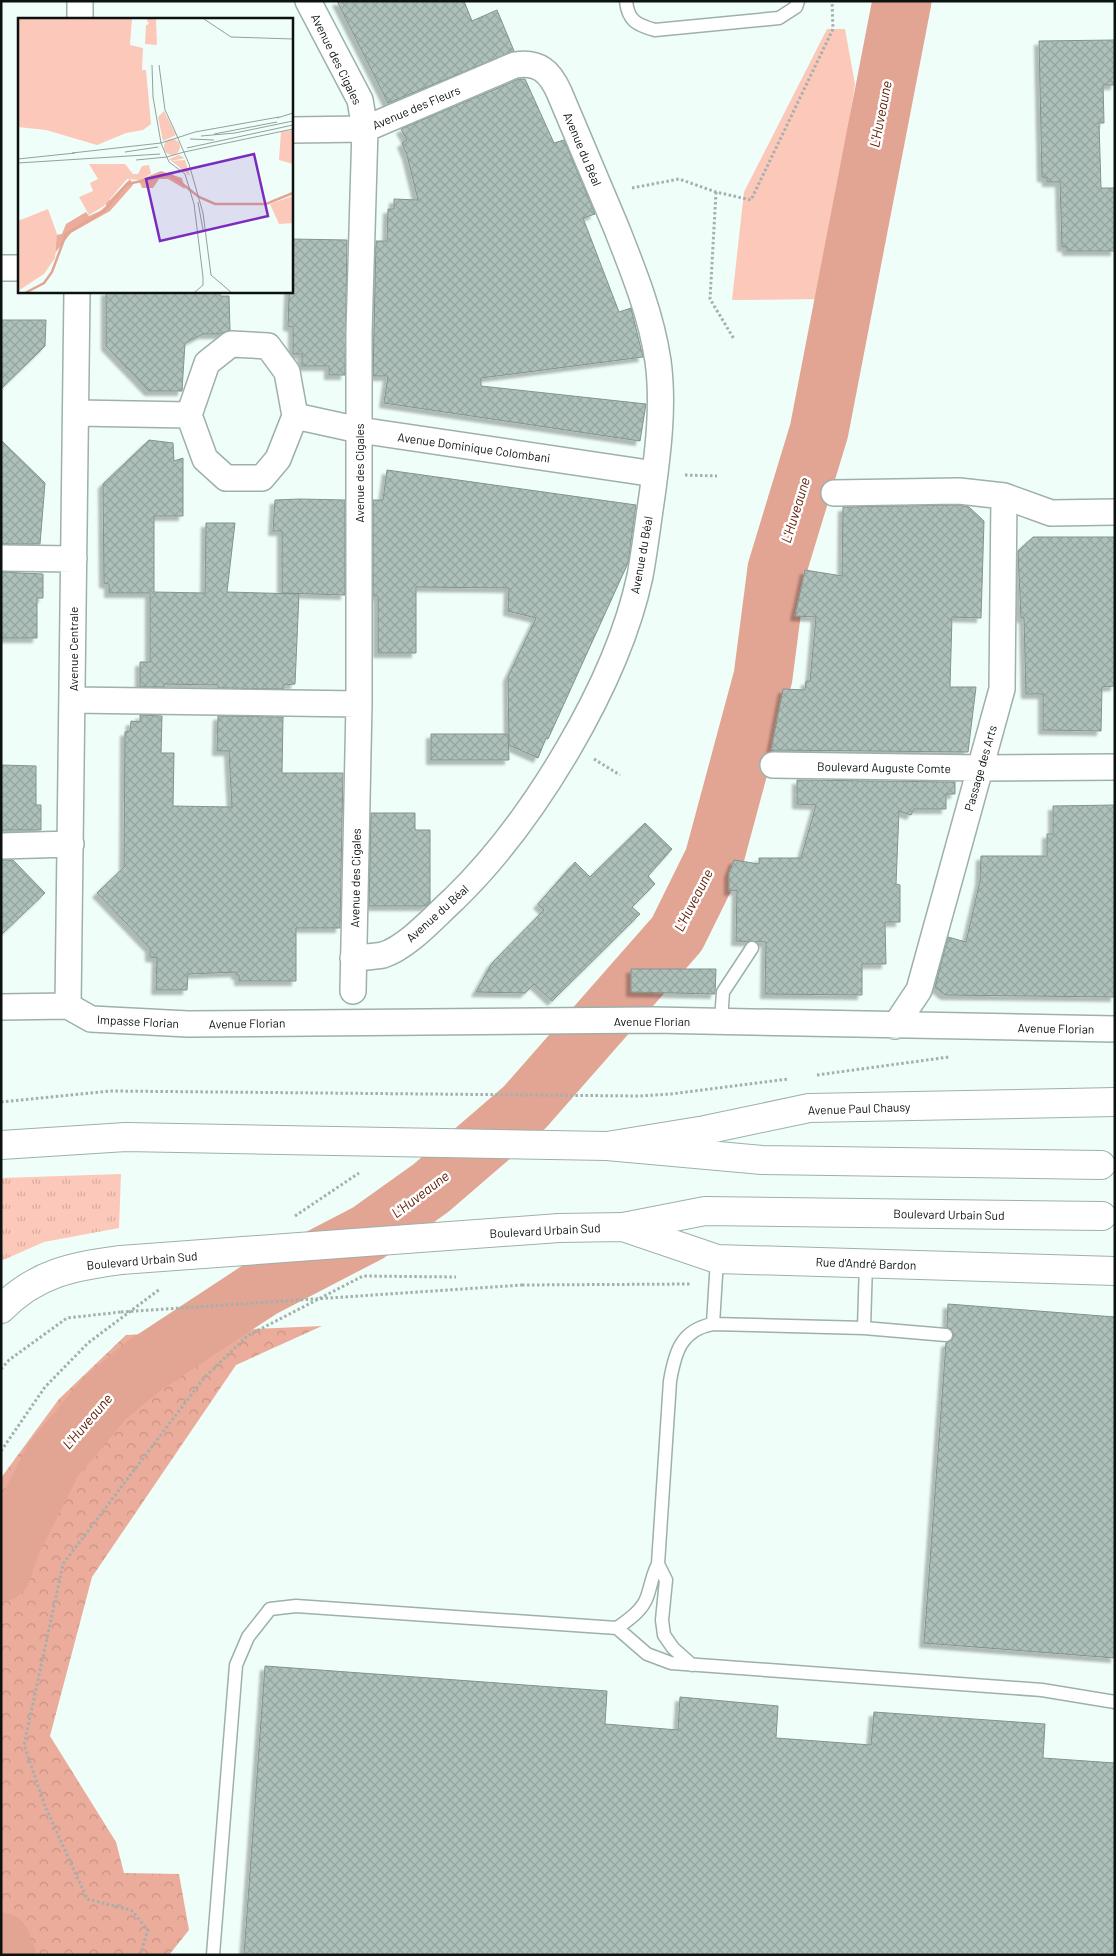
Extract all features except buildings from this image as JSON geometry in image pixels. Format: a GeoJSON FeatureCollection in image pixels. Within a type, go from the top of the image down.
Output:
{"type":"FeatureCollection","features":[{"type":"Feature","properties":{"kind":"main road","name":"Avenue Paul Chausy"},"geometry":{"type":"LineString","coordinates":[[607,1146],[705,1130],[809,1108],[1115,1102]]}},
{"type":"Feature","properties":{"kind":"main road"},"geometry":{"type":"LineString","coordinates":[[1,1145],[126,1137],[607,1146],[762,1160],[1101,1165]]}},
{"type":"Feature","properties":{"kind":"main road","name":"Boulevard Urbain Sud"},"geometry":{"type":"LineString","coordinates":[[1,1309],[14,1296],[45,1276],[78,1266],[121,1260],[559,1228],[623,1227],[705,1211],[1102,1216]]}},
{"type":"Feature","properties":{"kind":"main road","name":"Rue d'André Bardon"},"geometry":{"type":"LineString","coordinates":[[623,1227],[717,1259],[1115,1271]]}},
{"type":"Feature","properties":{"kind":"street"},"geometry":{"type":"LineString","coordinates":[[80,1],[80,18]]}},
{"type":"Feature","properties":{"kind":"street","name":"Avenue des Cigales"},"geometry":{"type":"LineString","coordinates":[[308,1],[360,100],[365,129],[359,333],[359,704],[353,991]]}},
{"type":"Feature","properties":{"kind":"street","name":"Avenue des Fleurs"},"geometry":{"type":"LineString","coordinates":[[292,130],[365,129],[515,65],[526,63],[536,65]]}},
{"type":"Feature","properties":{"kind":"street","name":"Avenue du Béal"},"geometry":{"type":"LineString","coordinates":[[353,958],[384,954],[395,949],[424,927],[471,882],[517,828],[570,744],[607,675],[627,622],[640,576],[655,474],[660,406],[658,362],[650,322],[637,280],[552,77],[536,65]]}},
{"type":"Feature","properties":{"kind":"street"},"geometry":{"type":"LineString","coordinates":[[1,268],[18,268]]}},
{"type":"Feature","properties":{"kind":"street","name":"Avenue Centrale"},"geometry":{"type":"LineString","coordinates":[[68,1006],[77,413],[77,292]]}},
{"type":"Feature","properties":{"kind":"street"},"geometry":{"type":"LineString","coordinates":[[231,344],[268,346],[287,372],[295,416],[278,459],[262,478],[226,478],[205,459],[189,415],[207,363],[231,344]]}},
{"type":"Feature","properties":{"kind":"street"},"geometry":{"type":"LineString","coordinates":[[77,413],[189,415]]}},
{"type":"Feature","properties":{"kind":"street","name":"Avenue Dominique Colombani"},"geometry":{"type":"LineString","coordinates":[[295,416],[359,430],[655,474]]}},
{"type":"Feature","properties":{"kind":"street"},"geometry":{"type":"LineString","coordinates":[[834,493],[960,491],[1004,496],[1051,513],[1115,512]]}},
{"type":"Feature","properties":{"kind":"street","name":"Passage des Arts"},"geometry":{"type":"LineString","coordinates":[[894,1026],[919,990],[1002,689],[1004,496]]}},
{"type":"Feature","properties":{"kind":"street"},"geometry":{"type":"LineString","coordinates":[[1,558],[74,558]]}},
{"type":"Feature","properties":{"kind":"street"},"geometry":{"type":"LineString","coordinates":[[73,700],[359,704]]}},
{"type":"Feature","properties":{"kind":"street","name":"Boulevard Auguste Comte"},"geometry":{"type":"LineString","coordinates":[[773,765],[980,768],[1115,767]]}},
{"type":"Feature","properties":{"kind":"street"},"geometry":{"type":"LineString","coordinates":[[1,846],[71,844]]}},
{"type":"Feature","properties":{"kind":"street","name":"Impasse Florian"},"geometry":{"type":"LineString","coordinates":[[1,1007],[68,1006],[92,1019],[188,1024]]}},
{"type":"Feature","properties":{"kind":"street","name":"Avenue Florian"},"geometry":{"type":"LineString","coordinates":[[188,1024],[653,1020],[1115,1029]]}},
{"type":"Feature","properties":{"kind":"lane"},"geometry":{"type":"LineString","coordinates":[[626,1],[628,14],[640,26],[655,30],[779,18],[796,7],[798,1]]}},
{"type":"Feature","properties":{"kind":"lane"},"geometry":{"type":"LineString","coordinates":[[721,1021],[724,992],[752,948]]}},
{"type":"Feature","properties":{"kind":"lane"},"geometry":{"type":"LineString","coordinates":[[713,1324],[717,1259]]}},
{"type":"Feature","properties":{"kind":"lane"},"geometry":{"type":"LineString","coordinates":[[864,1328],[866,1263]]}},
{"type":"Feature","properties":{"kind":"lane"},"geometry":{"type":"LineString","coordinates":[[617,1628],[637,1613],[646,1600],[652,1575],[658,1564],[670,1381],[674,1357],[682,1342],[699,1326],[713,1324],[864,1328],[946,1334]]}},
{"type":"Feature","properties":{"kind":"lane"},"geometry":{"type":"LineString","coordinates":[[658,1564],[666,1580],[662,1620],[664,1635],[673,1648],[692,1665]]}},
{"type":"Feature","properties":{"kind":"lane"},"geometry":{"type":"LineString","coordinates":[[213,1955],[236,1665],[248,1637],[270,1609],[296,1606],[617,1628],[647,1654],[671,1664],[1042,1690],[1115,1702]]}},
{"type":"Feature","properties":{"kind":"path"},"geometry":{"type":"LineString","coordinates":[[602,194],[679,179],[716,192],[751,200],[833,29],[832,1]]}},
{"type":"Feature","properties":{"kind":"path"},"geometry":{"type":"LineString","coordinates":[[716,192],[710,299],[734,339]]}},
{"type":"Feature","properties":{"kind":"path"},"geometry":{"type":"LineString","coordinates":[[815,1075],[959,1056]]}},
{"type":"Feature","properties":{"kind":"path"},"geometry":{"type":"LineString","coordinates":[[1,1102],[110,1091],[632,1096],[670,1094],[796,1078]]}},
{"type":"Feature","properties":{"kind":"path"},"geometry":{"type":"LineString","coordinates":[[289,1220],[362,1172]]}},
{"type":"Feature","properties":{"kind":"path"},"geometry":{"type":"LineString","coordinates":[[140,1955],[148,1930],[131,1910],[87,1899],[45,1806],[24,1745],[62,1564],[204,1378],[247,1336],[363,1276],[456,1277]]}},
{"type":"Feature","properties":{"kind":"path"},"geometry":{"type":"LineString","coordinates":[[1,1369],[9,1360],[67,1318],[121,1312],[522,1285]]}},
{"type":"Feature","properties":{"kind":"path"},"geometry":{"type":"LineString","coordinates":[[1,1451],[45,1387],[88,1343],[162,1287]]}},
{"type":"Feature","properties":{"kind":"green space"},"geometry":{"type":"Polygon","coordinates":[[[827,29],[845,29],[855,84],[823,299],[732,300],[744,192],[827,29]]]}},
{"type":"Feature","properties":{"kind":"green space"},"geometry":{"type":"Polygon","coordinates":[[[121,1174],[119,1228],[44,1242],[1,1261],[1,1178],[121,1174]]]}},
{"type":"Feature","properties":{"kind":"green space"},"geometry":{"type":"Polygon","coordinates":[[[322,1326],[236,1365],[92,1577],[50,1736],[116,1842],[124,1873],[179,1874],[189,1930],[169,1955],[1,1955],[1,1478],[59,1399],[126,1335],[322,1326]]]}},
{"type":"Feature","properties":{"kind":"waterway","name":"L'Huveaune"},"geometry":{"type":"LineString","coordinates":[[1,1572],[11,1544],[53,1460],[105,1398],[145,1365],[262,1288],[368,1233],[431,1188],[525,1107],[677,934],[714,859],[763,677],[777,569],[819,431],[902,1]]}},
{"type":"Feature","properties":{"kind":"waterway","name":"L'Huveaune"},"geometry":{"type":"LineString","coordinates":[[1,1942],[6,1955]]}}]}
